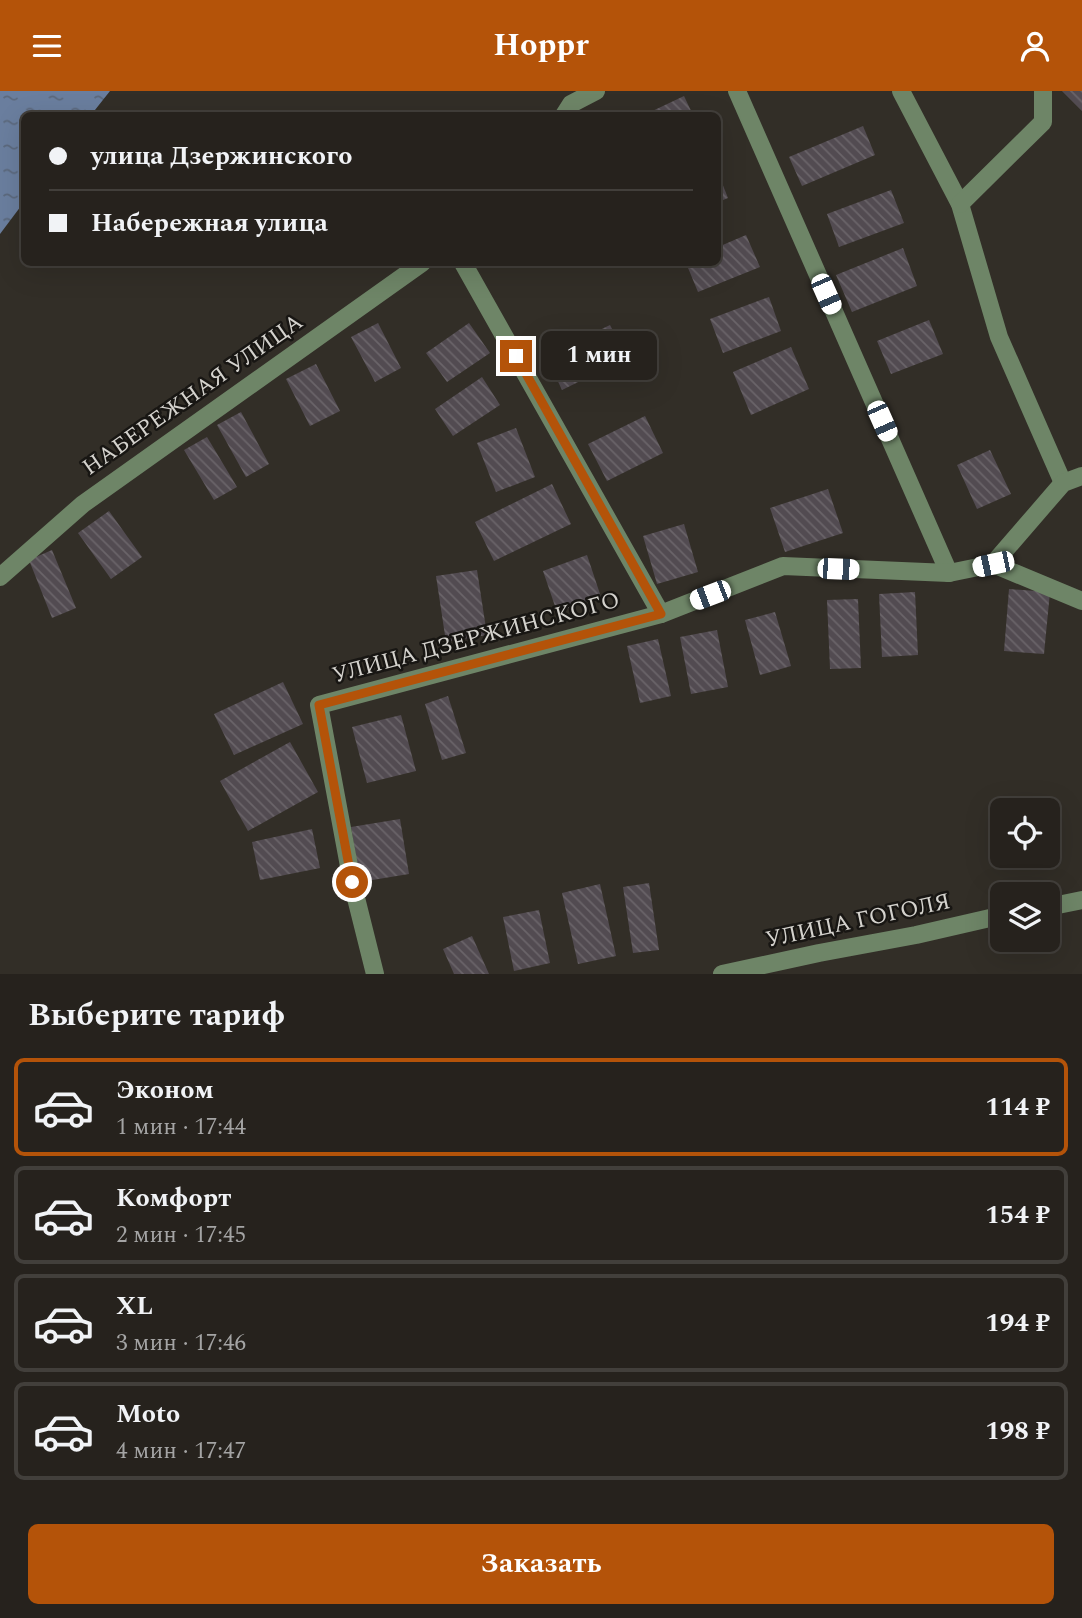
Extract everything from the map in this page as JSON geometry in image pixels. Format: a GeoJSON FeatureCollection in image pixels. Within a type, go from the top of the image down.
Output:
{"type":"FeatureCollection","features":[{"type":"Feature","properties":{"kind":"street"},"geometry":{"type":"LineString","coordinates":[[566,112],[571,104],[596,91]]}},
{"type":"Feature","properties":{"kind":"street"},"geometry":{"type":"LineString","coordinates":[[737,91],[949,573]]}},
{"type":"Feature","properties":{"kind":"street"},"geometry":{"type":"LineString","coordinates":[[901,91],[960,204],[999,337],[1063,483]]}},
{"type":"Feature","properties":{"kind":"street"},"geometry":{"type":"LineString","coordinates":[[960,204],[1043,123],[1043,91]]}},
{"type":"Feature","properties":{"kind":"street","name":"НАБЕРЕЖНАЯ УЛИЦА"},"geometry":{"type":"LineString","coordinates":[[0,577],[83,503],[418,266]]}},
{"type":"Feature","properties":{"kind":"street"},"geometry":{"type":"LineString","coordinates":[[465,266],[661,614]]}},
{"type":"Feature","properties":{"kind":"street"},"geometry":{"type":"LineString","coordinates":[[1082,476],[1063,483],[993,564],[1082,601]]}},
{"type":"Feature","properties":{"kind":"street","name":"УЛИЦА ДЗЕРЖИНСКОГО"},"geometry":{"type":"LineString","coordinates":[[375,974],[352,882],[319,705],[661,614],[783,566],[949,573],[993,564]]}},
{"type":"Feature","properties":{"kind":"street"},"geometry":{"type":"LineString","coordinates":[[1060,905],[1082,900]]}},
{"type":"Feature","properties":{"kind":"street","name":"УЛИЦА ГОГОЛЯ"},"geometry":{"type":"LineString","coordinates":[[722,974],[916,936],[990,918]]}},
{"type":"Feature","properties":{"kind":"water"},"geometry":{"type":"Polygon","coordinates":[[[0,91],[110,91],[93,112],[21,112],[21,206],[0,234],[0,91]]]}},
{"type":"Feature","properties":{"kind":"building"},"geometry":{"type":"Polygon","coordinates":[[[1062,91],[1082,91],[1082,111],[1062,91]]]}},
{"type":"Feature","properties":{"kind":"building"},"geometry":{"type":"Polygon","coordinates":[[[684,96],[692,112],[650,112],[684,96]]]}},
{"type":"Feature","properties":{"kind":"building"},"geometry":{"type":"Polygon","coordinates":[[[863,126],[875,155],[802,186],[789,157],[863,126]]]}},
{"type":"Feature","properties":{"kind":"building"},"geometry":{"type":"Polygon","coordinates":[[[721,180],[728,198],[721,201],[721,180]]]}},
{"type":"Feature","properties":{"kind":"building"},"geometry":{"type":"Polygon","coordinates":[[[891,190],[904,223],[839,247],[827,214],[891,190]]]}},
{"type":"Feature","properties":{"kind":"building"},"geometry":{"type":"Polygon","coordinates":[[[746,235],[760,267],[698,292],[687,266],[721,266],[721,246],[746,235]]]}},
{"type":"Feature","properties":{"kind":"building"},"geometry":{"type":"Polygon","coordinates":[[[903,248],[917,286],[852,312],[836,275],[903,248]]]}},
{"type":"Feature","properties":{"kind":"building"},"geometry":{"type":"Polygon","coordinates":[[[769,297],[781,331],[723,353],[710,319],[769,297]]]}},
{"type":"Feature","properties":{"kind":"building"},"geometry":{"type":"Polygon","coordinates":[[[929,320],[943,354],[891,374],[877,341],[929,320]]]}},
{"type":"Feature","properties":{"kind":"building"},"geometry":{"type":"Polygon","coordinates":[[[378,323],[401,368],[375,382],[351,337],[378,323]]]}},
{"type":"Feature","properties":{"kind":"building"},"geometry":{"type":"Polygon","coordinates":[[[469,323],[490,353],[447,382],[426,353],[469,323]]]}},
{"type":"Feature","properties":{"kind":"building"},"geometry":{"type":"Polygon","coordinates":[[[610,325],[627,358],[562,390],[546,356],[610,325]]]}},
{"type":"Feature","properties":{"kind":"building"},"geometry":{"type":"Polygon","coordinates":[[[791,347],[809,389],[751,415],[733,372],[791,347]]]}},
{"type":"Feature","properties":{"kind":"building"},"geometry":{"type":"Polygon","coordinates":[[[316,364],[340,411],[310,426],[286,379],[316,364]]]}},
{"type":"Feature","properties":{"kind":"building"},"geometry":{"type":"Polygon","coordinates":[[[482,377],[500,405],[453,436],[435,409],[482,377]]]}},
{"type":"Feature","properties":{"kind":"building"},"geometry":{"type":"Polygon","coordinates":[[[241,412],[269,464],[246,477],[217,425],[241,412]]]}},
{"type":"Feature","properties":{"kind":"building"},"geometry":{"type":"Polygon","coordinates":[[[645,416],[663,453],[607,481],[588,444],[645,416]]]}},
{"type":"Feature","properties":{"kind":"building"},"geometry":{"type":"Polygon","coordinates":[[[516,428],[535,477],[496,492],[477,443],[516,428]]]}},
{"type":"Feature","properties":{"kind":"building"},"geometry":{"type":"Polygon","coordinates":[[[207,437],[237,487],[214,500],[184,450],[207,437]]]}},
{"type":"Feature","properties":{"kind":"building"},"geometry":{"type":"Polygon","coordinates":[[[990,450],[1011,494],[977,509],[957,465],[990,450]]]}},
{"type":"Feature","properties":{"kind":"building"},"geometry":{"type":"Polygon","coordinates":[[[552,484],[571,524],[494,561],[475,522],[552,484]]]}},
{"type":"Feature","properties":{"kind":"building"},"geometry":{"type":"Polygon","coordinates":[[[828,489],[843,533],[785,552],[770,508],[828,489]]]}},
{"type":"Feature","properties":{"kind":"building"},"geometry":{"type":"Polygon","coordinates":[[[109,511],[142,557],[111,579],[78,533],[109,511]]]}},
{"type":"Feature","properties":{"kind":"building"},"geometry":{"type":"Polygon","coordinates":[[[684,524],[698,572],[657,584],[643,536],[684,524]]]}},
{"type":"Feature","properties":{"kind":"building"},"geometry":{"type":"Polygon","coordinates":[[[52,550],[76,608],[52,618],[29,560],[52,550]]]}},
{"type":"Feature","properties":{"kind":"building"},"geometry":{"type":"Polygon","coordinates":[[[587,555],[601,597],[557,612],[543,571],[587,555]]]}},
{"type":"Feature","properties":{"kind":"building"},"geometry":{"type":"Polygon","coordinates":[[[477,570],[487,635],[446,642],[436,576],[477,570]]]}},
{"type":"Feature","properties":{"kind":"building"},"geometry":{"type":"Polygon","coordinates":[[[1009,589],[1050,592],[1044,654],[1004,651],[1009,589]]]}},
{"type":"Feature","properties":{"kind":"building"},"geometry":{"type":"Polygon","coordinates":[[[915,592],[918,655],[882,657],[879,594],[915,592]]]}},
{"type":"Feature","properties":{"kind":"building"},"geometry":{"type":"Polygon","coordinates":[[[858,599],[861,668],[830,669],[827,600],[858,599]]]}},
{"type":"Feature","properties":{"kind":"building"},"geometry":{"type":"Polygon","coordinates":[[[775,612],[791,666],[760,675],[745,620],[775,612]]]}},
{"type":"Feature","properties":{"kind":"building"},"geometry":{"type":"Polygon","coordinates":[[[717,630],[728,687],[691,694],[680,637],[717,630]]]}},
{"type":"Feature","properties":{"kind":"building"},"geometry":{"type":"Polygon","coordinates":[[[658,639],[671,696],[640,703],[627,646],[658,639]]]}},
{"type":"Feature","properties":{"kind":"building"},"geometry":{"type":"Polygon","coordinates":[[[283,682],[303,724],[234,755],[214,714],[283,682]]]}},
{"type":"Feature","properties":{"kind":"building"},"geometry":{"type":"Polygon","coordinates":[[[448,696],[466,753],[442,760],[425,704],[448,696]]]}},
{"type":"Feature","properties":{"kind":"building"},"geometry":{"type":"Polygon","coordinates":[[[401,715],[416,771],[367,783],[352,727],[401,715]]]}},
{"type":"Feature","properties":{"kind":"building"},"geometry":{"type":"Polygon","coordinates":[[[290,742],[318,792],[248,831],[220,781],[290,742]]]}},
{"type":"Feature","properties":{"kind":"building"},"geometry":{"type":"Polygon","coordinates":[[[400,819],[409,874],[360,882],[351,827],[400,819]]]}},
{"type":"Feature","properties":{"kind":"building"},"geometry":{"type":"Polygon","coordinates":[[[312,829],[320,868],[260,880],[252,842],[312,829]]]}},
{"type":"Feature","properties":{"kind":"building"},"geometry":{"type":"Polygon","coordinates":[[[649,883],[659,950],[633,953],[623,887],[649,883]]]}},
{"type":"Feature","properties":{"kind":"building"},"geometry":{"type":"Polygon","coordinates":[[[600,884],[616,956],[578,964],[562,893],[600,884]]]}},
{"type":"Feature","properties":{"kind":"building"},"geometry":{"type":"Polygon","coordinates":[[[539,910],[550,963],[514,971],[503,917],[539,910]]]}},
{"type":"Feature","properties":{"kind":"building"},"geometry":{"type":"Polygon","coordinates":[[[472,936],[489,974],[454,974],[443,949],[472,936]]]}},
{"type":"Feature","properties":{"kind":"route"},"geometry":{"type":"LineString","coordinates":[[352,882],[319,705],[661,614],[516,356]]}}]}
